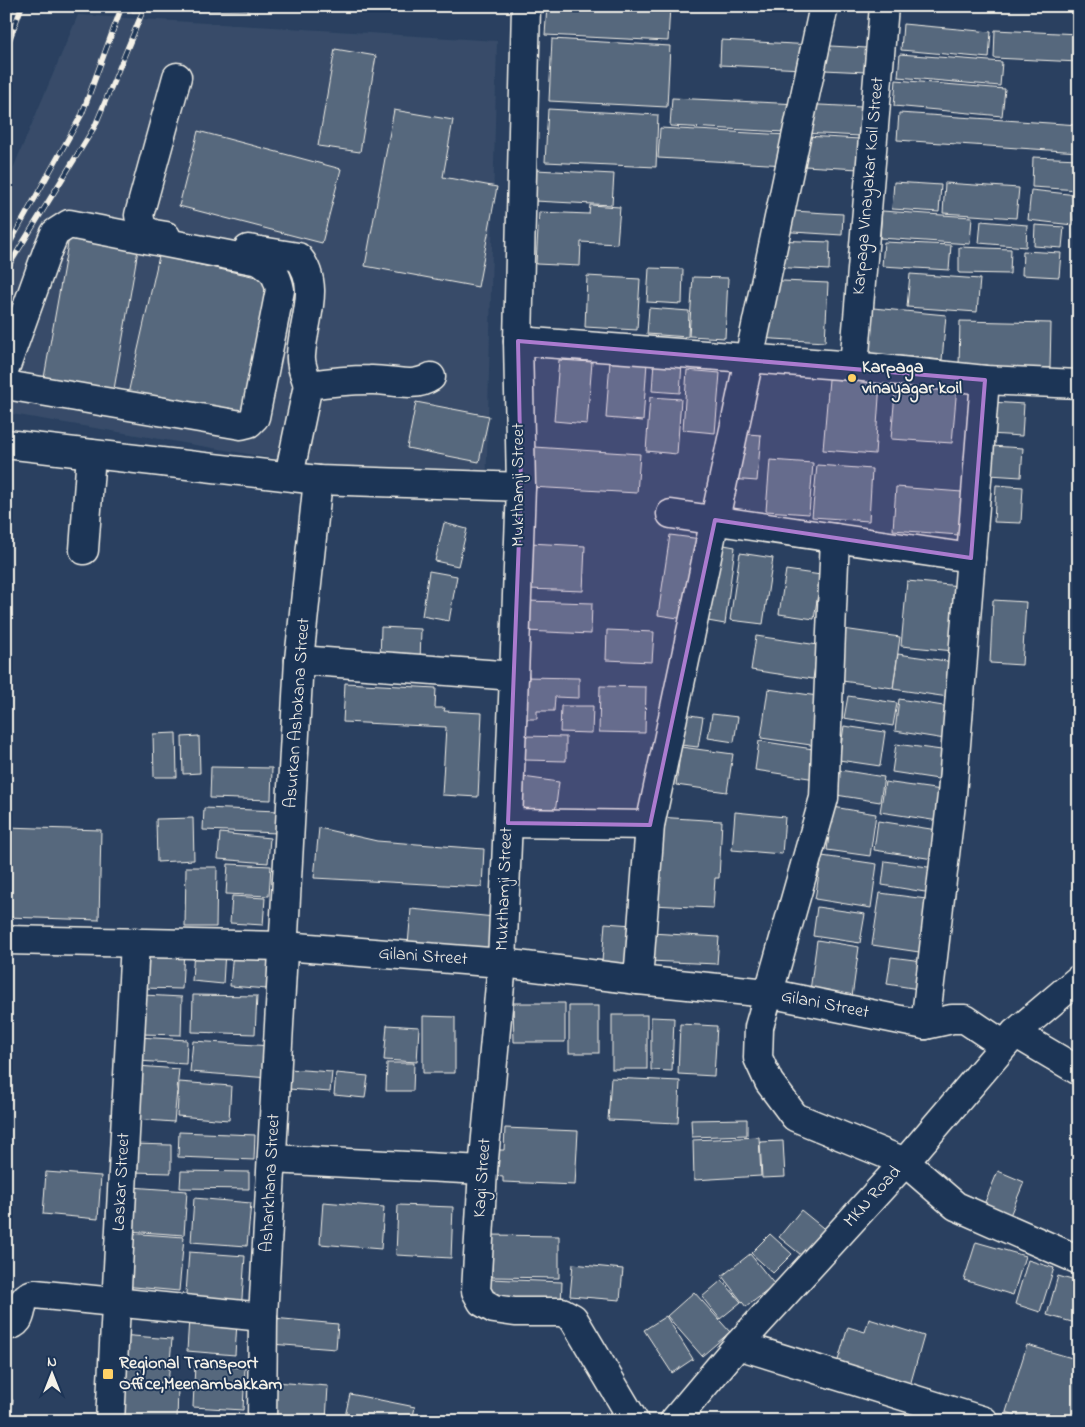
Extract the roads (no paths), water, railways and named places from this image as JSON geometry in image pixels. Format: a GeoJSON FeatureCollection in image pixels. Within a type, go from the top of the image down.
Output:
{"type":"FeatureCollection","features":[{"type":"Feature","properties":{"kind":"street","name":"Mukthamji Street"},"geometry":{"type":"LineString","coordinates":[[502,963],[521,487],[518,341],[526,6]]}},
{"type":"Feature","properties":{"kind":"street"},"geometry":{"type":"LineString","coordinates":[[638,980],[650,825],[824,6]]}},
{"type":"Feature","properties":{"kind":"street","name":"Karpaga Vinayakar Koil Street"},"geometry":{"type":"LineString","coordinates":[[854,366],[884,6]]}},
{"type":"Feature","properties":{"kind":"street"},"geometry":{"type":"LineString","coordinates":[[177,77],[139,214],[142,229],[154,234],[298,257],[308,272],[311,286],[301,356],[308,385],[289,476]]}},
{"type":"Feature","properties":{"kind":"street"},"geometry":{"type":"LineString","coordinates":[[6,366],[48,249],[56,232],[69,224],[259,261],[270,268],[278,278],[280,290],[255,417],[249,423],[241,425],[6,385]]}},
{"type":"Feature","properties":{"kind":"street"},"geometry":{"type":"LineString","coordinates":[[518,341],[854,366],[984,380],[1079,384]]}},
{"type":"Feature","properties":{"kind":"street"},"geometry":{"type":"LineString","coordinates":[[308,385],[337,381],[373,380],[401,383],[426,380],[431,377]]}},
{"type":"Feature","properties":{"kind":"street"},"geometry":{"type":"LineString","coordinates":[[984,380],[952,795],[925,1024],[952,1019],[965,1019],[1079,1071]]}},
{"type":"Feature","properties":{"kind":"street"},"geometry":{"type":"LineString","coordinates":[[6,444],[318,480],[521,487]]}},
{"type":"Feature","properties":{"kind":"street"},"geometry":{"type":"LineString","coordinates":[[84,550],[91,454]]}},
{"type":"Feature","properties":{"kind":"street","name":"Asurkan Ashokana Street"},"geometry":{"type":"LineString","coordinates":[[284,946],[299,660],[318,480]]}},
{"type":"Feature","properties":{"kind":"street"},"geometry":{"type":"LineString","coordinates":[[671,514],[971,558]]}},
{"type":"Feature","properties":{"kind":"street"},"geometry":{"type":"LineString","coordinates":[[836,538],[824,798],[759,1027],[758,1058],[769,1082],[795,1117],[905,1162],[956,1206],[1079,1260]]}},
{"type":"Feature","properties":{"kind":"street"},"geometry":{"type":"LineString","coordinates":[[299,660],[514,676]]}},
{"type":"Feature","properties":{"kind":"street"},"geometry":{"type":"LineString","coordinates":[[508,823],[650,825]]}},
{"type":"Feature","properties":{"kind":"street","name":"Gilani Street"},"geometry":{"type":"LineString","coordinates":[[6,940],[284,946],[502,963],[638,980],[768,993],[925,1024]]}},
{"type":"Feature","properties":{"kind":"street","name":"Laskar Street"},"geometry":{"type":"LineString","coordinates":[[110,1421],[135,942]]}},
{"type":"Feature","properties":{"kind":"street","name":"Asharkhana Street"},"geometry":{"type":"LineString","coordinates":[[262,1421],[263,1317],[284,946]]}},
{"type":"Feature","properties":{"kind":"street","name":"Kagi Street"},"geometry":{"type":"LineString","coordinates":[[502,963],[483,1170],[476,1291],[482,1302],[494,1309],[514,1312],[562,1312],[570,1315],[584,1334],[629,1419]]}},
{"type":"Feature","properties":{"kind":"street","name":"MKN Road"},"geometry":{"type":"LineString","coordinates":[[674,1421],[738,1345],[905,1162],[1009,1039],[1079,979]]}},
{"type":"Feature","properties":{"kind":"street"},"geometry":{"type":"LineString","coordinates":[[272,1160],[483,1170]]}},
{"type":"Feature","properties":{"kind":"street"},"geometry":{"type":"LineString","coordinates":[[6,1326],[14,1325],[19,1321],[23,1303],[30,1295],[263,1317]]}},
{"type":"Feature","properties":{"kind":"street"},"geometry":{"type":"LineString","coordinates":[[738,1345],[906,1410],[984,1421]]}},
{"type":"Feature","properties":{"kind":"railway"},"geometry":{"type":"LineString","coordinates":[[6,23],[12,6]]}},
{"type":"Feature","properties":{"kind":"railway"},"geometry":{"type":"LineString","coordinates":[[6,49],[22,6]]}},
{"type":"Feature","properties":{"kind":"railway"},"geometry":{"type":"LineString","coordinates":[[6,250],[82,114],[122,6]]}},
{"type":"Feature","properties":{"kind":"railway"},"geometry":{"type":"LineString","coordinates":[[6,270],[95,126],[145,6]]}},
{"type":"Feature","properties":{"kind":"place","name":"Karpaga vinayagar koil"},"geometry":{"type":"Point","coordinates":[852,378]}},
{"type":"Feature","properties":{"kind":"place","name":"Regional Transport Office,Meenambakkam"},"geometry":{"type":"Point","coordinates":[108,1374]}}]}
